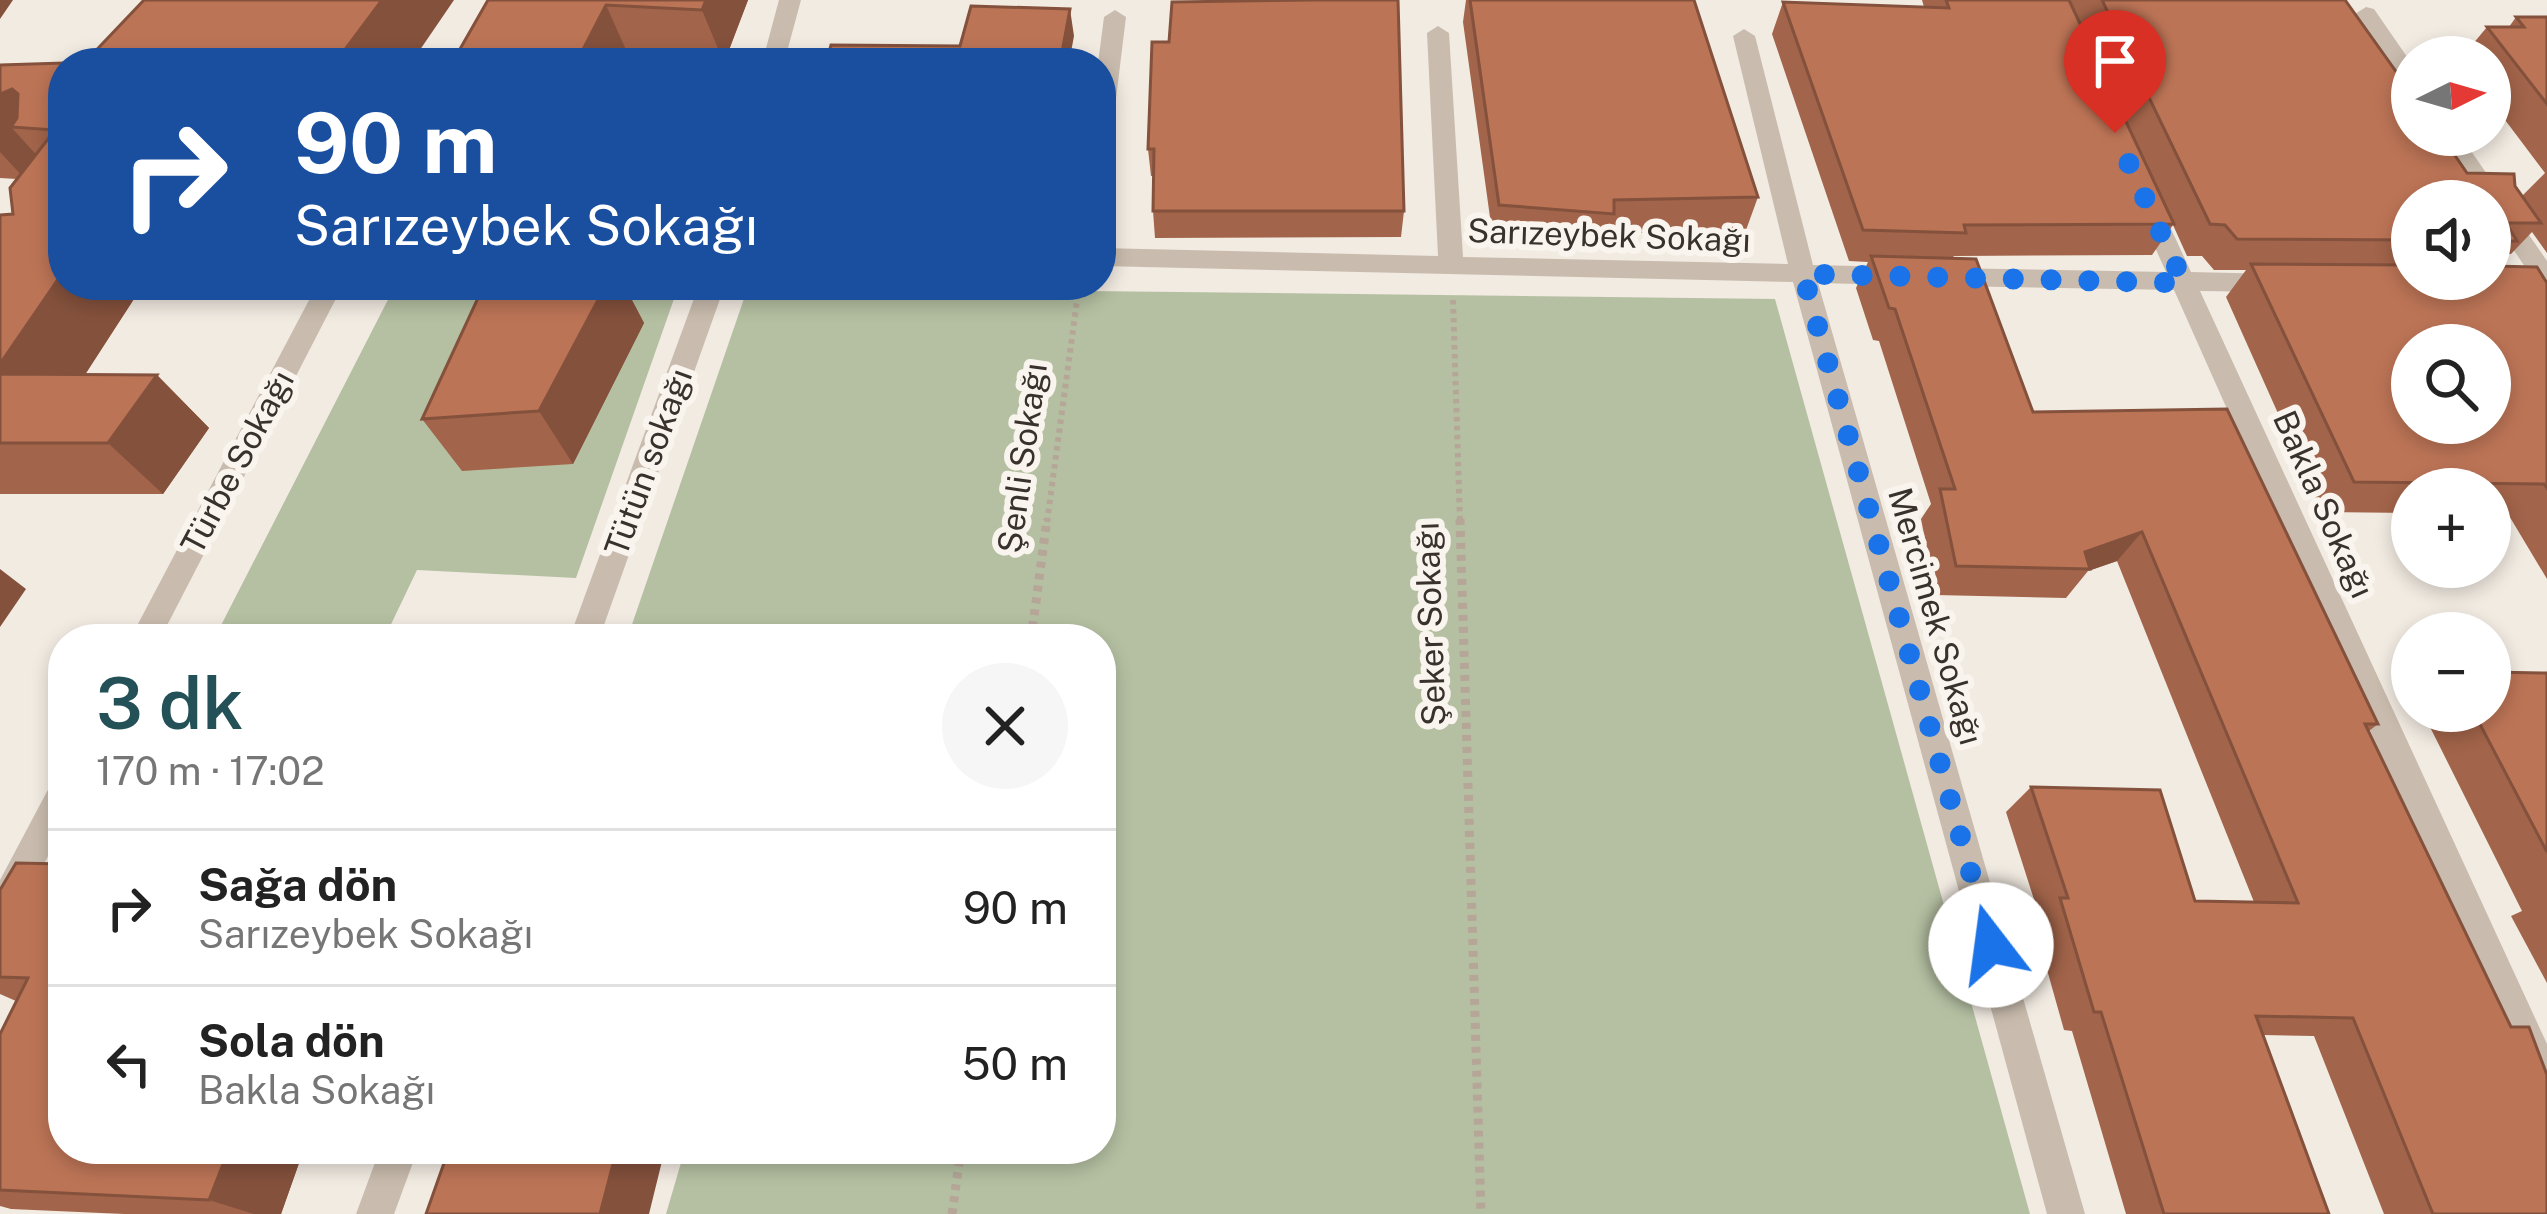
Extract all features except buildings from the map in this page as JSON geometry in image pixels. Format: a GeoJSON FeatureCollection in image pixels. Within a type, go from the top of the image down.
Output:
{"type":"FeatureCollection","features":[{"type":"Feature","properties":{"kind":"street"},"geometry":{"type":"LineString","coordinates":[[777,48],[790,0]]}},
{"type":"Feature","properties":{"kind":"street"},"geometry":{"type":"LineString","coordinates":[[2366,14],[2391,50]]}},
{"type":"Feature","properties":{"kind":"street"},"geometry":{"type":"LineString","coordinates":[[1111,48],[1115,17]]}},
{"type":"Feature","properties":{"kind":"street"},"geometry":{"type":"LineString","coordinates":[[1438,33],[1451,263]]}},
{"type":"Feature","properties":{"kind":"street","name":"Mercimek Sokağı"},"geometry":{"type":"LineString","coordinates":[[1744,36],[1803,274],[2066,1214]]}},
{"type":"Feature","properties":{"kind":"street"},"geometry":{"type":"LineString","coordinates":[[2461,156],[2540,283]]}},
{"type":"Feature","properties":{"kind":"street","name":"Bakla Sokağı"},"geometry":{"type":"LineString","coordinates":[[2138,182],[2547,1084]]}},
{"type":"Feature","properties":{"kind":"street","name":"Sarızeybek Sokağı"},"geometry":{"type":"LineString","coordinates":[[1116,257],[2299,283]]}},
{"type":"Feature","properties":{"kind":"street","name":"Türbe Sokağı"},"geometry":{"type":"LineString","coordinates":[[153,624],[322,300]]}},
{"type":"Feature","properties":{"kind":"street","name":"Tütün sokağı"},"geometry":{"type":"LineString","coordinates":[[589,624],[707,300]]}},
{"type":"Feature","properties":{"kind":"street"},"geometry":{"type":"LineString","coordinates":[[0,914],[48,823]]}},
{"type":"Feature","properties":{"kind":"street"},"geometry":{"type":"LineString","coordinates":[[375,1214],[393,1164]]}},
{"type":"Feature","properties":{"kind":"path","name":"Şeker Sokağı"},"geometry":{"type":"LineString","coordinates":[[1451,263],[1481,1214]]}},
{"type":"Feature","properties":{"kind":"path","name":"Şenli Sokağı"},"geometry":{"type":"LineString","coordinates":[[1033,624],[1077,300]]}},
{"type":"Feature","properties":{"kind":"path"},"geometry":{"type":"LineString","coordinates":[[952,1214],[959,1164]]}},
{"type":"Feature","properties":{"kind":"green space"},"geometry":{"type":"Polygon","coordinates":[[[1116,291],[1775,299],[2030,1214],[666,1214],[681,1164],[1116,1164],[1116,624],[632,624],[744,300],[1116,300],[1116,291]]]}},
{"type":"Feature","properties":{"kind":"green space"},"geometry":{"type":"Polygon","coordinates":[[[388,300],[674,300],[576,578],[417,570],[391,624],[222,624],[388,300]]]}},
{"type":"Feature","properties":{"kind":"route"},"geometry":{"type":"LineString","coordinates":[[1991,945],[1803,274],[2184,283],[2115,133]]}}]}
